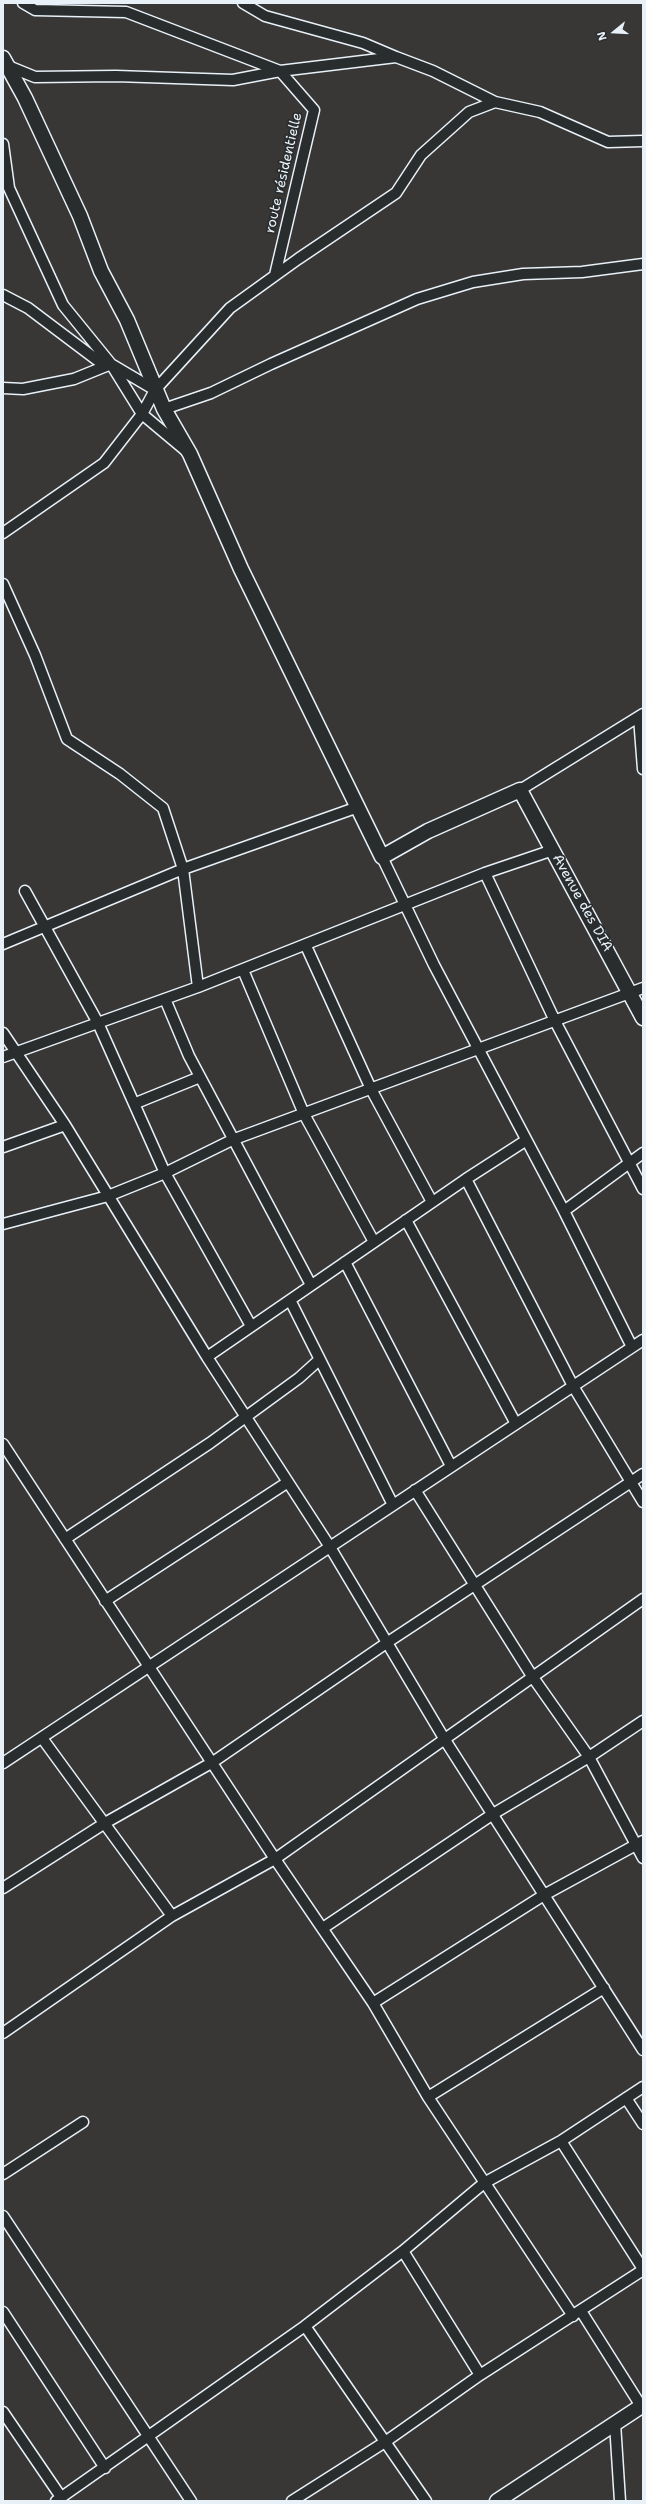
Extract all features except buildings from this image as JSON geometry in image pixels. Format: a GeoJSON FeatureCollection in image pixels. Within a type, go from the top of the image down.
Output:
{"type":"FeatureCollection","features":[{"type":"Feature","properties":{"kind":"street","name":"route résidentielle"},"geometry":{"type":"LineString","coordinates":[[23,3],[35,10],[126,12],[280,71],[314,110],[275,275]]}},
{"type":"Feature","properties":{"kind":"street"},"geometry":{"type":"LineString","coordinates":[[243,3],[265,16],[363,43],[433,71],[495,102],[540,112],[608,142],[643,142]]}},
{"type":"Feature","properties":{"kind":"street"},"geometry":{"type":"LineString","coordinates":[[5,62],[35,77],[116,76],[233,80],[280,71],[396,57]]}},
{"type":"Feature","properties":{"kind":"street"},"geometry":{"type":"LineString","coordinates":[[5,62],[80,216],[101,271],[127,320],[155,390],[164,409],[190,454],[241,569],[358,807],[404,906],[480,1049],[525,1141],[564,1211],[632,1347]]}},
{"type":"Feature","properties":{"kind":"street"},"geometry":{"type":"LineString","coordinates":[[3,533],[104,463],[142,414],[155,390],[230,308],[275,275],[396,193],[421,155],[448,129],[469,112],[495,102]]}},
{"type":"Feature","properties":{"kind":"street"},"geometry":{"type":"LineString","coordinates":[[3,144],[9,188],[63,305],[111,364],[142,414],[190,454]]}},
{"type":"Feature","properties":{"kind":"street"},"geometry":{"type":"LineString","coordinates":[[164,409],[211,393],[270,364],[417,299],[473,282],[523,274],[582,272],[643,264]]}},
{"type":"Feature","properties":{"kind":"street"},"geometry":{"type":"LineString","coordinates":[[3,295],[28,308],[97,360],[111,364],[155,390]]}},
{"type":"Feature","properties":{"kind":"street"},"geometry":{"type":"LineString","coordinates":[[3,388],[24,389],[74,379],[111,364]]}},
{"type":"Feature","properties":{"kind":"street"},"geometry":{"type":"LineString","coordinates":[[3,584],[35,655],[67,738],[120,774],[162,808],[183,869],[198,988]]}},
{"type":"Feature","properties":{"kind":"street"},"geometry":{"type":"LineString","coordinates":[[382,857],[428,832],[520,790],[641,716],[643,769]]}},
{"type":"Feature","properties":{"kind":"street","name":"Avenue des DIA"},"geometry":{"type":"LineString","coordinates":[[520,790],[553,850],[637,990],[643,1018]]}},
{"type":"Feature","properties":{"kind":"street"},"geometry":{"type":"LineString","coordinates":[[3,944],[183,869],[358,807]]}},
{"type":"Feature","properties":{"kind":"street"},"geometry":{"type":"LineString","coordinates":[[3,1057],[198,988],[485,873],[553,850]]}},
{"type":"Feature","properties":{"kind":"street"},"geometry":{"type":"LineString","coordinates":[[485,873],[555,1022],[643,1189]]}},
{"type":"Feature","properties":{"kind":"street"},"geometry":{"type":"LineString","coordinates":[[26,891],[98,1023],[136,1103],[165,1173],[251,1326]]}},
{"type":"Feature","properties":{"kind":"street"},"geometry":{"type":"LineString","coordinates":[[306,946],[371,1089],[432,1202]]}},
{"type":"Feature","properties":{"kind":"street"},"geometry":{"type":"LineString","coordinates":[[243,970],[304,1114],[374,1242]]}},
{"type":"Feature","properties":{"kind":"street"},"geometry":{"type":"LineString","coordinates":[[3,1224],[108,1196],[165,1173],[232,1140],[555,1022],[637,990]]}},
{"type":"Feature","properties":{"kind":"street"},"geometry":{"type":"LineString","coordinates":[[165,999],[200,1077],[232,1140],[311,1285]]}},
{"type":"Feature","properties":{"kind":"street"},"geometry":{"type":"LineString","coordinates":[[3,1033],[65,1125],[207,1357],[247,1416],[330,1548],[388,1642],[445,1740],[643,2050]]}},
{"type":"Feature","properties":{"kind":"street"},"geometry":{"type":"LineString","coordinates":[[136,1103],[200,1077]]}},
{"type":"Feature","properties":{"kind":"street"},"geometry":{"type":"LineString","coordinates":[[3,1147],[65,1125]]}},
{"type":"Feature","properties":{"kind":"street"},"geometry":{"type":"LineString","coordinates":[[207,1357],[432,1202],[525,1141]]}},
{"type":"Feature","properties":{"kind":"street"},"geometry":{"type":"LineString","coordinates":[[564,1211],[643,1153]]}},
{"type":"Feature","properties":{"kind":"street"},"geometry":{"type":"LineString","coordinates":[[466,1179],[573,1386],[643,1502]]}},
{"type":"Feature","properties":{"kind":"street"},"geometry":{"type":"LineString","coordinates":[[406,1220],[516,1424]]}},
{"type":"Feature","properties":{"kind":"street"},"geometry":{"type":"LineString","coordinates":[[345,1262],[451,1466]]}},
{"type":"Feature","properties":{"kind":"street"},"geometry":{"type":"LineString","coordinates":[[290,1300],[393,1504]]}},
{"type":"Feature","properties":{"kind":"street"},"geometry":{"type":"LineString","coordinates":[[3,1763],[643,1340]]}},
{"type":"Feature","properties":{"kind":"street"},"geometry":{"type":"LineString","coordinates":[[65,1539],[247,1416],[299,1378],[319,1360]]}},
{"type":"Feature","properties":{"kind":"street"},"geometry":{"type":"LineString","coordinates":[[3,1444],[213,1762],[275,1859],[373,2003],[428,2097],[484,2183],[642,2405],[497,2501]]}},
{"type":"Feature","properties":{"kind":"street"},"geometry":{"type":"LineString","coordinates":[[3,1888],[105,1823],[213,1762],[388,1642],[643,1474]]}},
{"type":"Feature","properties":{"kind":"street"},"geometry":{"type":"LineString","coordinates":[[105,1600],[288,1482]]}},
{"type":"Feature","properties":{"kind":"street"},"geometry":{"type":"LineString","coordinates":[[415,1490],[532,1676],[589,1757],[639,1843],[643,1858]]}},
{"type":"Feature","properties":{"kind":"street"},"geometry":{"type":"LineString","coordinates":[[3,2033],[172,1916],[275,1859],[643,1599]]}},
{"type":"Feature","properties":{"kind":"street"},"geometry":{"type":"LineString","coordinates":[[323,1928],[493,1814],[589,1757],[643,1721]]}},
{"type":"Feature","properties":{"kind":"street"},"geometry":{"type":"LineString","coordinates":[[42,1738],[172,1916]]}},
{"type":"Feature","properties":{"kind":"street"},"geometry":{"type":"LineString","coordinates":[[373,2003],[544,1896],[639,1843]]}},
{"type":"Feature","properties":{"kind":"street"},"geometry":{"type":"LineString","coordinates":[[428,2097],[604,1988]]}},
{"type":"Feature","properties":{"kind":"street"},"geometry":{"type":"LineString","coordinates":[[3,2412],[59,2499],[149,2438],[305,2326],[403,2251],[484,2183],[561,2141],[643,2087]]}},
{"type":"Feature","properties":{"kind":"street"},"geometry":{"type":"LineString","coordinates":[[626,2098],[643,2124]]}},
{"type":"Feature","properties":{"kind":"street"},"geometry":{"type":"LineString","coordinates":[[3,2174],[83,2122]]}},
{"type":"Feature","properties":{"kind":"street"},"geometry":{"type":"LineString","coordinates":[[292,2501],[385,2442],[480,2375],[577,2314],[643,2270],[561,2141]]}},
{"type":"Feature","properties":{"kind":"street"},"geometry":{"type":"LineString","coordinates":[[3,2216],[190,2501]]}},
{"type":"Feature","properties":{"kind":"street"},"geometry":{"type":"LineString","coordinates":[[403,2251],[480,2375]]}},
{"type":"Feature","properties":{"kind":"street"},"geometry":{"type":"LineString","coordinates":[[3,2312],[105,2468]]}},
{"type":"Feature","properties":{"kind":"street"},"geometry":{"type":"LineString","coordinates":[[305,2326],[426,2501]]}},
{"type":"Feature","properties":{"kind":"street"},"geometry":{"type":"LineString","coordinates":[[615,2422],[620,2501]]}}]}
